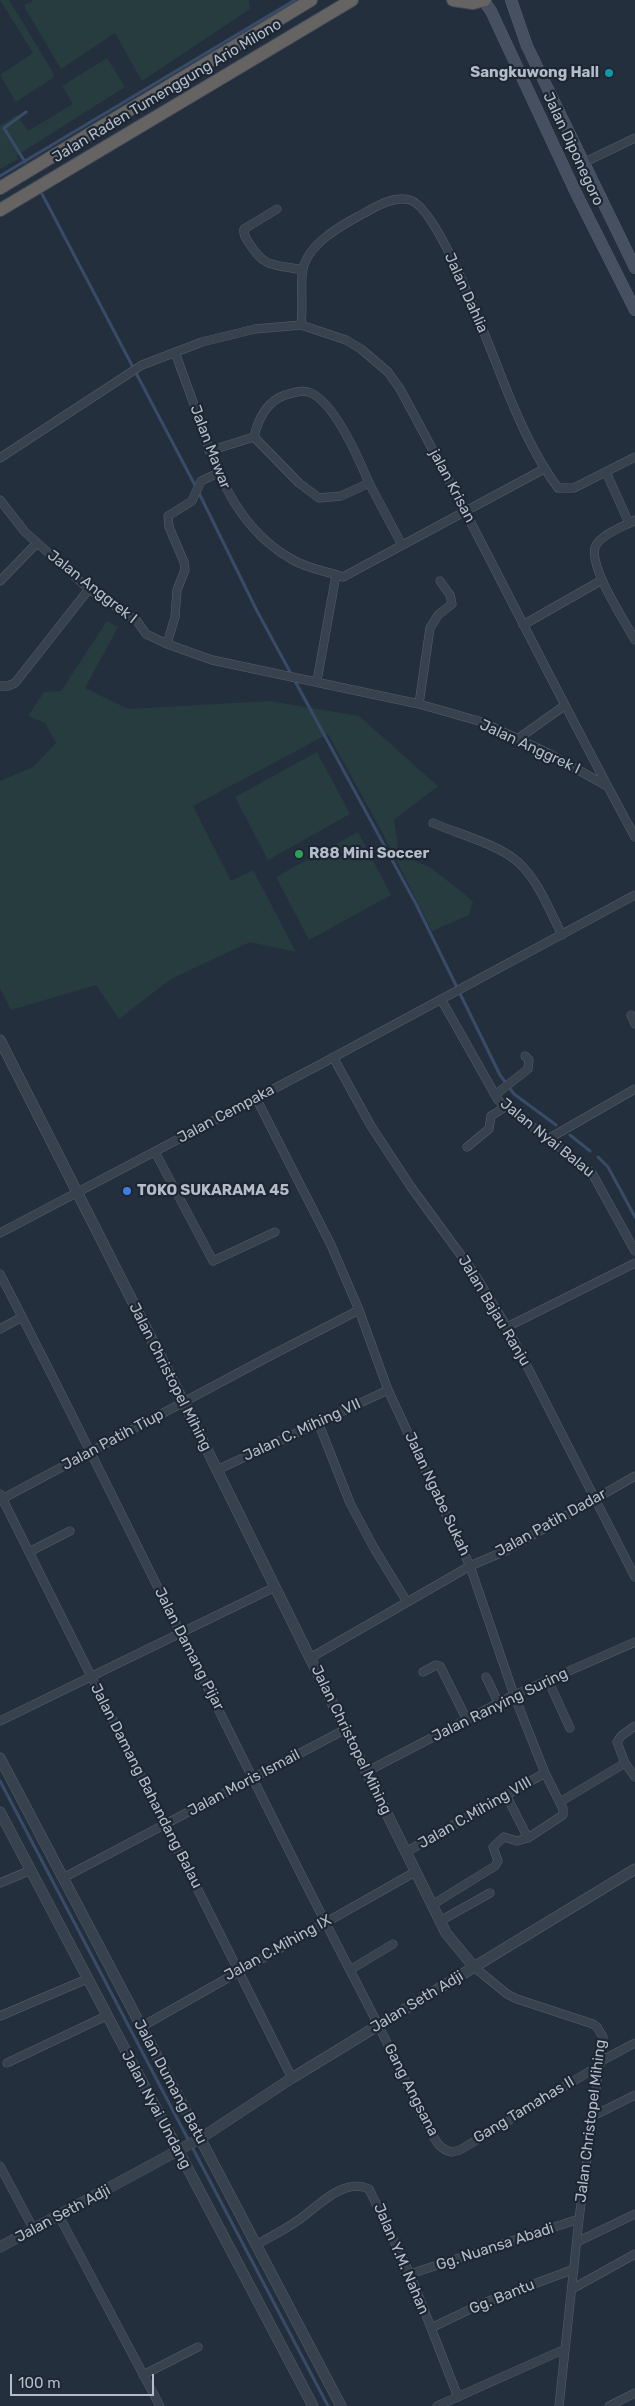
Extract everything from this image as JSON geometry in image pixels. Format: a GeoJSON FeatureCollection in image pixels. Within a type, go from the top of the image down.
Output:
{"type":"FeatureCollection","features":[{"type":"Feature","properties":{"kind":"highway","name":"Jalan Raden Tumenggung Ario Milono"},"geometry":{"type":"LineString","coordinates":[[0,188],[310,0]]}},
{"type":"Feature","properties":{"kind":"highway"},"geometry":{"type":"LineString","coordinates":[[453,0],[473,3],[484,0]]}},
{"type":"Feature","properties":{"kind":"highway","name":"Jalan Raden Tumenggung Ario Milono"},"geometry":{"type":"LineString","coordinates":[[0,210],[348,1]]}},
{"type":"Feature","properties":{"kind":"main road","name":"Jalan Diponegoro"},"geometry":{"type":"LineString","coordinates":[[484,0],[491,11],[576,193],[635,310]]}},
{"type":"Feature","properties":{"kind":"main road","name":"Jalan Diponegoro"},"geometry":{"type":"LineString","coordinates":[[511,0],[527,46],[635,268]]}},
{"type":"Feature","properties":{"kind":"street"},"geometry":{"type":"LineString","coordinates":[[585,162],[635,138]]}},
{"type":"Feature","properties":{"kind":"street","name":"Jalan Dahlia"},"geometry":{"type":"LineString","coordinates":[[301,325],[303,270],[308,258],[326,237],[343,225],[376,207],[400,199],[411,200],[422,208],[461,276],[513,405],[544,469],[558,488],[566,489],[585,484],[635,457]]}},
{"type":"Feature","properties":{"kind":"street"},"geometry":{"type":"LineString","coordinates":[[276,209],[244,229],[244,235],[257,256],[264,262],[303,270]]}},
{"type":"Feature","properties":{"kind":"street","name":"jalan Krisan"},"geometry":{"type":"LineString","coordinates":[[0,458],[140,367],[175,352],[222,336],[255,329],[301,325],[346,340],[361,349],[388,372],[400,389],[466,511],[564,706],[635,837]]}},
{"type":"Feature","properties":{"kind":"street","name":"Jalan Mawar"},"geometry":{"type":"LineString","coordinates":[[175,352],[218,473],[235,506],[265,541],[302,565],[343,577],[544,469]]}},
{"type":"Feature","properties":{"kind":"street"},"geometry":{"type":"LineString","coordinates":[[254,436],[258,419],[274,402],[293,392],[311,393],[332,414],[348,436],[369,483],[402,545]]}},
{"type":"Feature","properties":{"kind":"street"},"geometry":{"type":"LineString","coordinates":[[210,451],[254,436]]}},
{"type":"Feature","properties":{"kind":"street"},"geometry":{"type":"LineString","coordinates":[[254,436],[299,483],[319,498],[340,496],[369,483]]}},
{"type":"Feature","properties":{"kind":"street"},"geometry":{"type":"LineString","coordinates":[[606,472],[632,522],[608,535],[596,546],[593,554],[602,580],[635,640]]}},
{"type":"Feature","properties":{"kind":"street"},"geometry":{"type":"LineString","coordinates":[[167,644],[174,617],[177,590],[185,570],[168,518],[170,514],[192,501],[201,481],[218,473]]}},
{"type":"Feature","properties":{"kind":"street","name":"Jalan Anggrek I"},"geometry":{"type":"LineString","coordinates":[[0,500],[37,543],[89,589],[137,621],[146,634],[167,644],[212,660],[418,704],[482,722],[519,738],[607,786]]}},
{"type":"Feature","properties":{"kind":"street"},"geometry":{"type":"LineString","coordinates":[[0,581],[37,543]]}},
{"type":"Feature","properties":{"kind":"street"},"geometry":{"type":"LineString","coordinates":[[317,681],[336,574]]}},
{"type":"Feature","properties":{"kind":"street"},"geometry":{"type":"LineString","coordinates":[[523,625],[602,580]]}},
{"type":"Feature","properties":{"kind":"street"},"geometry":{"type":"LineString","coordinates":[[418,704],[430,628],[438,614],[452,604],[450,595],[440,581]]}},
{"type":"Feature","properties":{"kind":"street"},"geometry":{"type":"LineString","coordinates":[[0,686],[8,686],[15,682],[89,589]]}},
{"type":"Feature","properties":{"kind":"street"},"geometry":{"type":"LineString","coordinates":[[519,738],[564,706]]}},
{"type":"Feature","properties":{"kind":"street"},"geometry":{"type":"LineString","coordinates":[[433,824],[503,852],[518,862],[544,899],[562,935]]}},
{"type":"Feature","properties":{"kind":"street","name":"Jalan Cempaka"},"geometry":{"type":"LineString","coordinates":[[0,1233],[635,895]]}},
{"type":"Feature","properties":{"kind":"street","name":"Jalan Nyai Balau"},"geometry":{"type":"LineString","coordinates":[[441,999],[501,1092],[505,1107],[554,1136],[592,1173],[632,1238],[635,1251]]}},
{"type":"Feature","properties":{"kind":"street"},"geometry":{"type":"LineString","coordinates":[[631,1015],[635,1024]]}},
{"type":"Feature","properties":{"kind":"street","name":"Jalan Christopel Mihing"},"geometry":{"type":"LineString","coordinates":[[0,1040],[184,1403],[415,1872],[453,1943],[474,1967],[507,1994],[597,2027],[603,2037],[579,2220],[559,2406]]}},
{"type":"Feature","properties":{"kind":"street"},"geometry":{"type":"LineString","coordinates":[[501,1092],[528,1069],[529,1060],[525,1056]]}},
{"type":"Feature","properties":{"kind":"street","name":"Jalan Bajau Ranju"},"geometry":{"type":"LineString","coordinates":[[333,1057],[371,1126],[411,1188],[474,1274],[507,1327],[635,1577]]}},
{"type":"Feature","properties":{"kind":"street"},"geometry":{"type":"LineString","coordinates":[[554,1136],[635,1088]]}},
{"type":"Feature","properties":{"kind":"street","name":"Jalan Ngabe Sukah"},"geometry":{"type":"LineString","coordinates":[[256,1098],[331,1245],[360,1310],[388,1390],[470,1566],[514,1695],[545,1774],[560,1802]]}},
{"type":"Feature","properties":{"kind":"street"},"geometry":{"type":"LineString","coordinates":[[467,1147],[489,1129],[491,1116],[505,1107]]}},
{"type":"Feature","properties":{"kind":"street"},"geometry":{"type":"LineString","coordinates":[[155,1152],[213,1261],[275,1232]]}},
{"type":"Feature","properties":{"kind":"street"},"geometry":{"type":"LineString","coordinates":[[507,1327],[635,1263]]}},
{"type":"Feature","properties":{"kind":"street","name":"Jalan Damang Pijar"},"geometry":{"type":"LineString","coordinates":[[0,1274],[91,1452],[126,1527],[181,1631],[324,1922],[378,2025]]}},
{"type":"Feature","properties":{"kind":"street","name":"Jalan Patih Tiup"},"geometry":{"type":"LineString","coordinates":[[1,1498],[184,1403],[268,1356],[360,1310]]}},
{"type":"Feature","properties":{"kind":"street"},"geometry":{"type":"LineString","coordinates":[[0,1329],[22,1317]]}},
{"type":"Feature","properties":{"kind":"street","name":"Jalan C. Mihing VII"},"geometry":{"type":"LineString","coordinates":[[217,1470],[388,1390]]}},
{"type":"Feature","properties":{"kind":"street"},"geometry":{"type":"LineString","coordinates":[[318,1422],[350,1503],[374,1548],[407,1602]]}},
{"type":"Feature","properties":{"kind":"street","name":"Jalan Patih Dadar"},"geometry":{"type":"LineString","coordinates":[[310,1658],[470,1566],[504,1551],[635,1476]]}},
{"type":"Feature","properties":{"kind":"street","name":"Jalan Damang Bahandang Balau"},"geometry":{"type":"LineString","coordinates":[[1,1498],[292,2078]]}},
{"type":"Feature","properties":{"kind":"street"},"geometry":{"type":"LineString","coordinates":[[29,1552],[70,1531]]}},
{"type":"Feature","properties":{"kind":"street"},"geometry":{"type":"LineString","coordinates":[[0,1721],[181,1631],[275,1587]]}},
{"type":"Feature","properties":{"kind":"street","name":"Jalan Ranying Suring"},"geometry":{"type":"LineString","coordinates":[[366,1772],[514,1695],[635,1642]]}},
{"type":"Feature","properties":{"kind":"street"},"geometry":{"type":"LineString","coordinates":[[422,1672],[436,1665],[443,1670],[466,1720]]}},
{"type":"Feature","properties":{"kind":"street"},"geometry":{"type":"LineString","coordinates":[[486,1677],[499,1704]]}},
{"type":"Feature","properties":{"kind":"street"},"geometry":{"type":"LineString","coordinates":[[548,1680],[570,1728]]}},
{"type":"Feature","properties":{"kind":"street"},"geometry":{"type":"LineString","coordinates":[[635,1726],[620,1736],[617,1742],[625,1763],[635,1777]]}},
{"type":"Feature","properties":{"kind":"street","name":"Jalan Moris Ismail"},"geometry":{"type":"LineString","coordinates":[[63,1878],[346,1730]]}},
{"type":"Feature","properties":{"kind":"street","name":"Jalan Dumang Batu"},"geometry":{"type":"LineString","coordinates":[[0,1758],[198,2140],[341,2406]]}},
{"type":"Feature","properties":{"kind":"street"},"geometry":{"type":"LineString","coordinates":[[432,1905],[496,1866],[498,1861],[494,1847],[504,1837],[517,1841],[528,1838],[563,1815],[560,1802],[625,1763]]}},
{"type":"Feature","properties":{"kind":"street","name":"Jalan C.Mihing VIII"},"geometry":{"type":"LineString","coordinates":[[406,1852],[545,1774]]}},
{"type":"Feature","properties":{"kind":"street"},"geometry":{"type":"LineString","coordinates":[[506,1795],[528,1838]]}},
{"type":"Feature","properties":{"kind":"street","name":"Jalan Nyai Undang"},"geometry":{"type":"LineString","coordinates":[[0,1812],[313,2406]]}},
{"type":"Feature","properties":{"kind":"street","name":"Jalan Seth Adji"},"geometry":{"type":"LineString","coordinates":[[0,2248],[198,2140],[292,2078],[635,1869]]}},
{"type":"Feature","properties":{"kind":"street"},"geometry":{"type":"LineString","coordinates":[[0,1883],[31,1870]]}},
{"type":"Feature","properties":{"kind":"street","name":"Jalan C.Mihing IX"},"geometry":{"type":"LineString","coordinates":[[141,2027],[238,1970],[415,1872]]}},
{"type":"Feature","properties":{"kind":"street"},"geometry":{"type":"LineString","coordinates":[[440,1921],[490,1893]]}},
{"type":"Feature","properties":{"kind":"street"},"geometry":{"type":"LineString","coordinates":[[350,1970],[393,1944]]}},
{"type":"Feature","properties":{"kind":"street"},"geometry":{"type":"LineString","coordinates":[[0,2016],[87,1979]]}},
{"type":"Feature","properties":{"kind":"street"},"geometry":{"type":"LineString","coordinates":[[7,2063],[106,2016]]}},
{"type":"Feature","properties":{"kind":"street","name":"Gang Angsana"},"geometry":{"type":"LineString","coordinates":[[378,2025],[428,2127],[439,2145],[448,2151]]}},
{"type":"Feature","properties":{"kind":"street","name":"Gang Tamahas II"},"geometry":{"type":"LineString","coordinates":[[448,2151],[460,2150],[600,2062],[635,2043]]}},
{"type":"Feature","properties":{"kind":"street"},"geometry":{"type":"LineString","coordinates":[[593,2116],[635,2095]]}},
{"type":"Feature","properties":{"kind":"street"},"geometry":{"type":"LineString","coordinates":[[0,2166],[34,2230]]}},
{"type":"Feature","properties":{"kind":"street","name":"Jalan Y.M. Nahan"},"geometry":{"type":"LineString","coordinates":[[256,2245],[297,2221],[329,2196],[342,2190],[360,2186],[372,2192],[410,2274],[458,2397]]}},
{"type":"Feature","properties":{"kind":"street"},"geometry":{"type":"LineString","coordinates":[[577,2242],[635,2214]]}},
{"type":"Feature","properties":{"kind":"street"},"geometry":{"type":"LineString","coordinates":[[59,2216],[160,2406]]}},
{"type":"Feature","properties":{"kind":"street","name":"Gg. Nuansa Abadi"},"geometry":{"type":"LineString","coordinates":[[410,2274],[579,2220]]}},
{"type":"Feature","properties":{"kind":"street"},"geometry":{"type":"LineString","coordinates":[[572,2289],[635,2254]]}},
{"type":"Feature","properties":{"kind":"street","name":"Gg. Bantu"},"geometry":{"type":"LineString","coordinates":[[430,2328],[481,2304],[574,2269]]}},
{"type":"Feature","properties":{"kind":"street"},"geometry":{"type":"LineString","coordinates":[[143,2375],[198,2347]]}},
{"type":"Feature","properties":{"kind":"street"},"geometry":{"type":"LineString","coordinates":[[437,2406],[565,2349]]}},
{"type":"Feature","properties":{"kind":"street"},"geometry":{"type":"LineString","coordinates":[[609,2406],[634,2395]]}},
{"type":"Feature","properties":{"kind":"green space"},"geometry":{"type":"Polygon","coordinates":[[[0,0],[9,0],[54,74],[53,78],[16,102],[0,75],[33,53],[0,0]]]}},
{"type":"Feature","properties":{"kind":"green space"},"geometry":{"type":"Polygon","coordinates":[[[32,0],[249,0],[250,9],[142,81],[115,33],[61,69],[25,8],[25,4],[32,2],[32,0]]]}},
{"type":"Feature","properties":{"kind":"green space"},"geometry":{"type":"Polygon","coordinates":[[[107,58],[125,87],[16,156],[18,159],[0,169],[0,126],[17,115],[28,131],[73,104],[62,86],[107,58]]]}},
{"type":"Feature","properties":{"kind":"green space"},"geometry":{"type":"Polygon","coordinates":[[[107,621],[118,627],[85,688],[128,709],[269,701],[359,716],[438,786],[394,820],[399,855],[430,867],[473,901],[469,915],[432,931],[383,834],[328,734],[193,806],[231,881],[253,870],[296,952],[250,942],[171,979],[119,1019],[96,985],[11,1010],[0,988],[0,781],[33,767],[56,743],[45,723],[28,716],[44,692],[61,691],[107,621]]]}},
{"type":"Feature","properties":{"kind":"green space"},"geometry":{"type":"Polygon","coordinates":[[[317,752],[350,814],[268,860],[235,797],[317,752]]]}},
{"type":"Feature","properties":{"kind":"green space"},"geometry":{"type":"Polygon","coordinates":[[[358,832],[391,895],[309,940],[276,877],[358,832]]]}},
{"type":"Feature","properties":{"kind":"waterway"},"geometry":{"type":"LineString","coordinates":[[0,176],[295,0]]}},
{"type":"Feature","properties":{"kind":"waterway"},"geometry":{"type":"LineString","coordinates":[[25,162],[4,128],[26,112]]}},
{"type":"Feature","properties":{"kind":"waterway"},"geometry":{"type":"LineString","coordinates":[[41,192],[198,491],[257,611],[416,904],[500,1075],[514,1094],[556,1125]]}},
{"type":"Feature","properties":{"kind":"waterway"},"geometry":{"type":"LineString","coordinates":[[570,1135],[590,1151]]}},
{"type":"Feature","properties":{"kind":"waterway"},"geometry":{"type":"LineString","coordinates":[[598,1157],[608,1167],[635,1217]]}},
{"type":"Feature","properties":{"kind":"waterway"},"geometry":{"type":"LineString","coordinates":[[0,1781],[328,2406]]}},
{"type":"Feature","properties":{"kind":"place","name":"Sangkuwong Hall"},"geometry":{"type":"Point","coordinates":[609,73]}},
{"type":"Feature","properties":{"kind":"place","name":"R88 Mini Soccer"},"geometry":{"type":"Point","coordinates":[299,854]}},
{"type":"Feature","properties":{"kind":"place","name":"TOKO SUKARAMA 45"},"geometry":{"type":"Point","coordinates":[127,1191]}}]}
